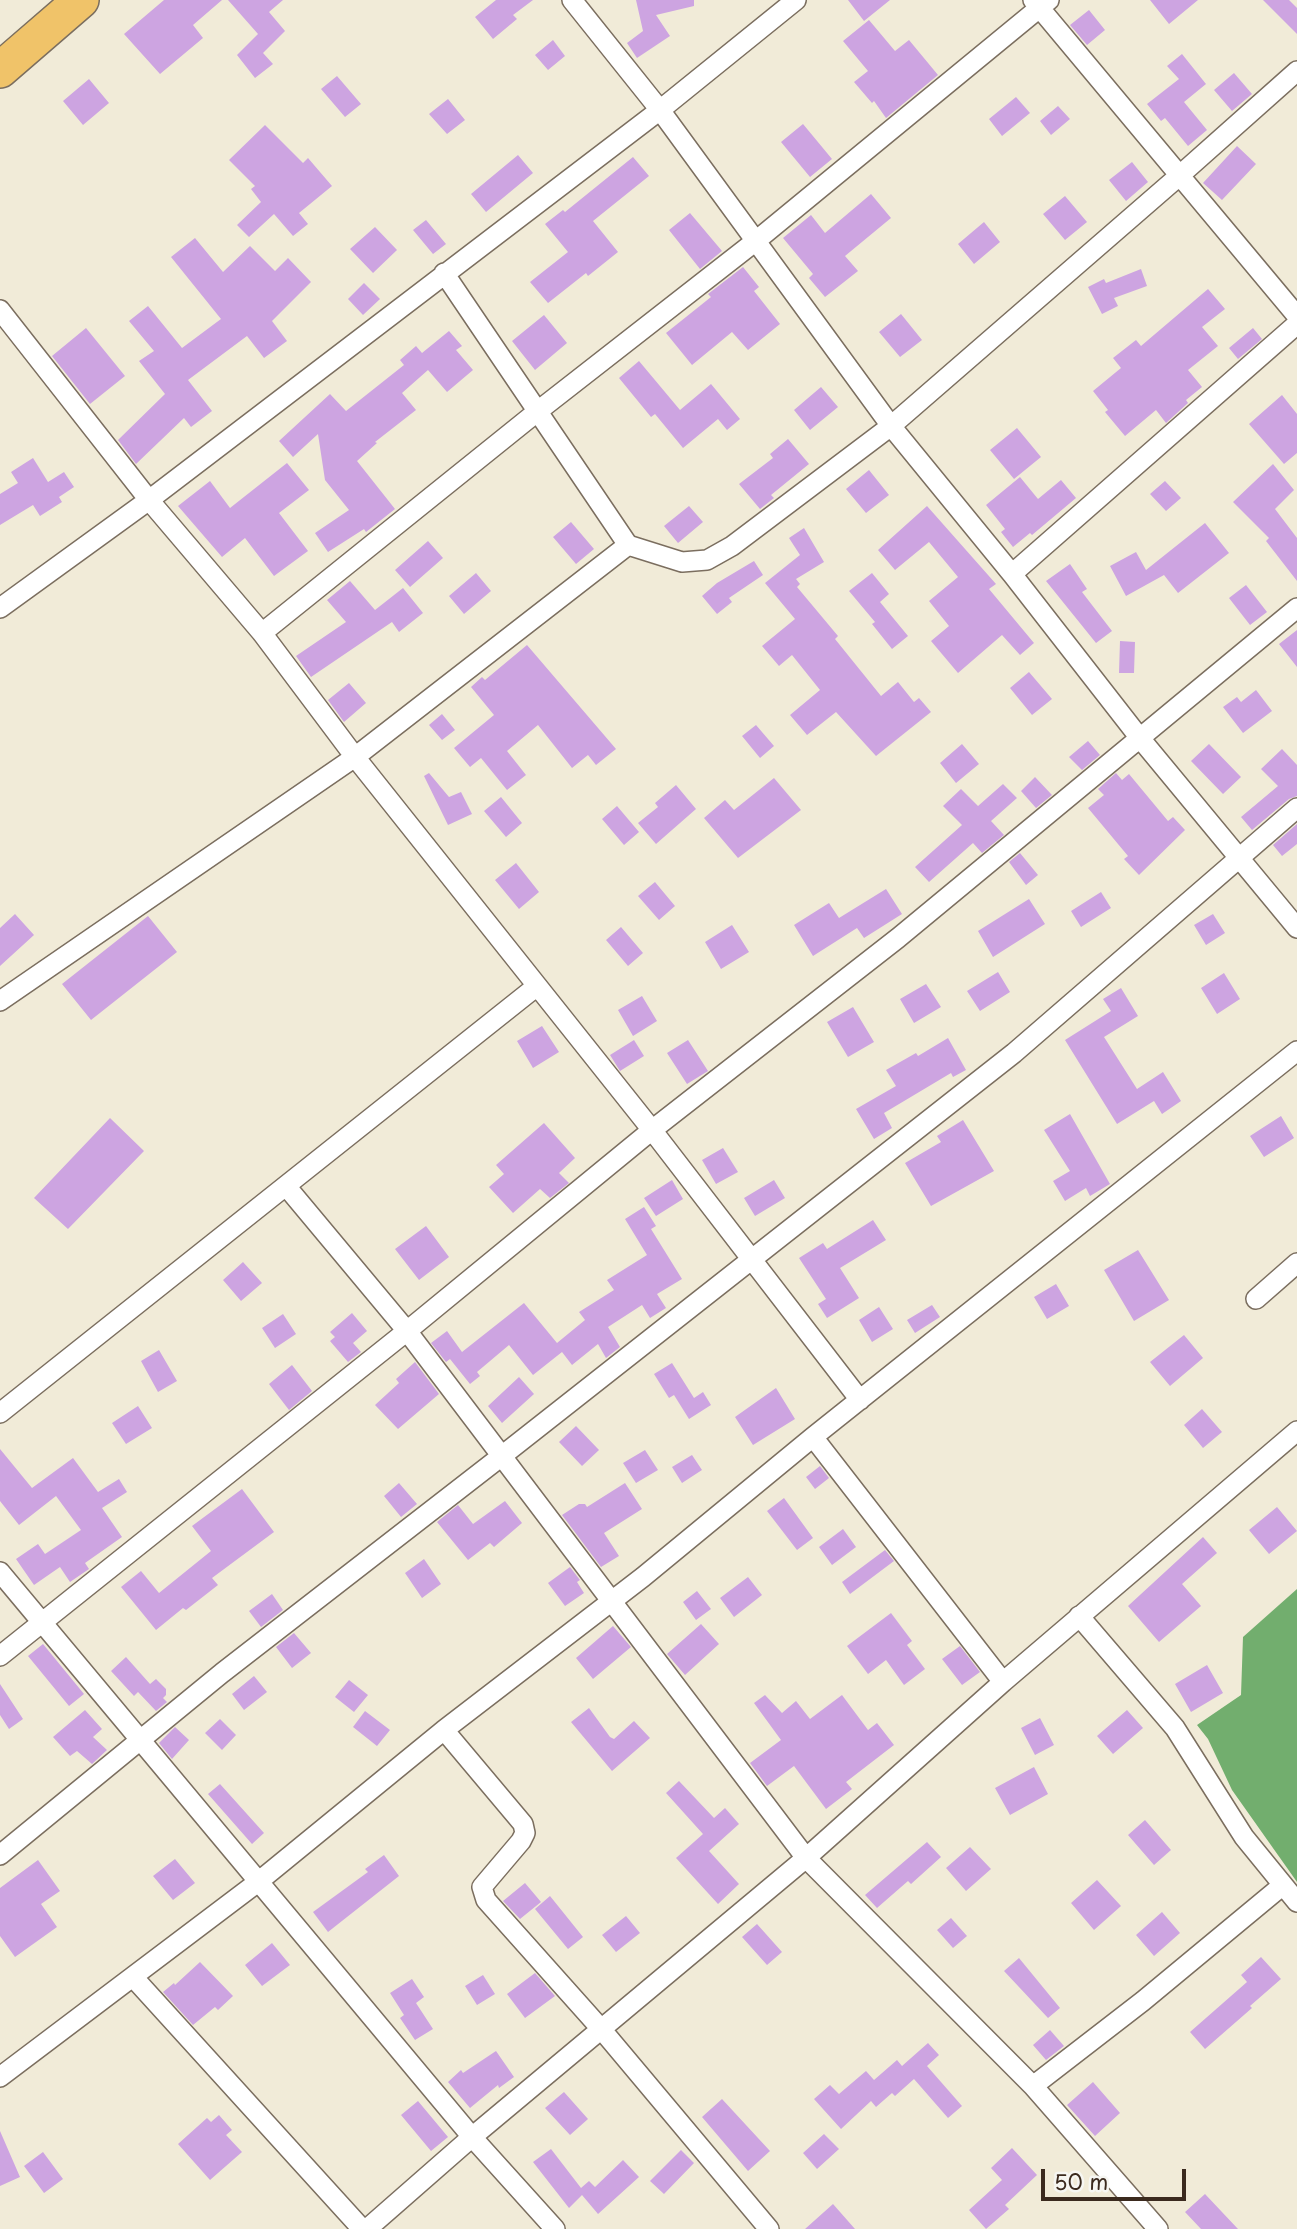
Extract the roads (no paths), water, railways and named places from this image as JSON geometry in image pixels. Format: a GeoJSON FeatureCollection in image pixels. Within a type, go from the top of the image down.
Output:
{"type":"FeatureCollection","features":[{"type":"Feature","properties":{"kind":"highway"},"geometry":{"type":"LineString","coordinates":[[0,70],[81,0]]}},
{"type":"Feature","properties":{"kind":"street"},"geometry":{"type":"LineString","coordinates":[[572,0],[660,110],[891,426],[1012,574],[1139,737],[1297,928]]}},
{"type":"Feature","properties":{"kind":"street"},"geometry":{"type":"LineString","coordinates":[[0,608],[149,500],[444,272],[660,110],[796,0]]}},
{"type":"Feature","properties":{"kind":"street"},"geometry":{"type":"LineString","coordinates":[[262,633],[538,411],[757,240],[1040,2],[1297,316]]}},
{"type":"Feature","properties":{"kind":"street"},"geometry":{"type":"LineString","coordinates":[[444,272],[628,545],[682,562],[706,560],[732,546],[891,426],[1297,71]]}},
{"type":"Feature","properties":{"kind":"street"},"geometry":{"type":"LineString","coordinates":[[0,310],[149,500],[262,633],[355,757],[753,1259],[860,1401]]}},
{"type":"Feature","properties":{"kind":"street"},"geometry":{"type":"LineString","coordinates":[[1012,574],[1297,324]]}},
{"type":"Feature","properties":{"kind":"street"},"geometry":{"type":"LineString","coordinates":[[0,1002],[355,757],[628,545]]}},
{"type":"Feature","properties":{"kind":"street"},"geometry":{"type":"LineString","coordinates":[[0,1656],[407,1331],[652,1130],[898,938],[1297,608]]}},
{"type":"Feature","properties":{"kind":"street"},"geometry":{"type":"LineString","coordinates":[[0,1855],[222,1673],[1014,1053],[1297,808]]}},
{"type":"Feature","properties":{"kind":"street"},"geometry":{"type":"LineString","coordinates":[[0,1413],[537,986]]}},
{"type":"Feature","properties":{"kind":"street"},"geometry":{"type":"LineString","coordinates":[[0,2077],[258,1882],[1297,1051]]}},
{"type":"Feature","properties":{"kind":"street"},"geometry":{"type":"LineString","coordinates":[[286,1186],[407,1331],[503,1455],[610,1602],[806,1858],[1033,2086],[1158,2229]]}},
{"type":"Feature","properties":{"kind":"street"},"geometry":{"type":"LineString","coordinates":[[1256,1299],[1297,1263]]}},
{"type":"Feature","properties":{"kind":"street"},"geometry":{"type":"LineString","coordinates":[[367,2229],[472,2137],[806,1858],[1079,1616],[1297,1432]]}},
{"type":"Feature","properties":{"kind":"street"},"geometry":{"type":"LineString","coordinates":[[813,1437],[1003,1682]]}},
{"type":"Feature","properties":{"kind":"street"},"geometry":{"type":"LineString","coordinates":[[0,1572],[472,2137],[555,2229]]}},
{"type":"Feature","properties":{"kind":"street"},"geometry":{"type":"LineString","coordinates":[[1079,1616],[1175,1728],[1244,1838],[1297,1902]]}},
{"type":"Feature","properties":{"kind":"street"},"geometry":{"type":"LineString","coordinates":[[444,1731],[523,1825],[525,1833],[482,1887],[486,1900],[602,2030],[769,2229]]}},
{"type":"Feature","properties":{"kind":"street"},"geometry":{"type":"LineString","coordinates":[[1033,2086],[1143,2001],[1283,1885]]}},
{"type":"Feature","properties":{"kind":"street"},"geometry":{"type":"LineString","coordinates":[[133,1977],[362,2229]]}}]}
